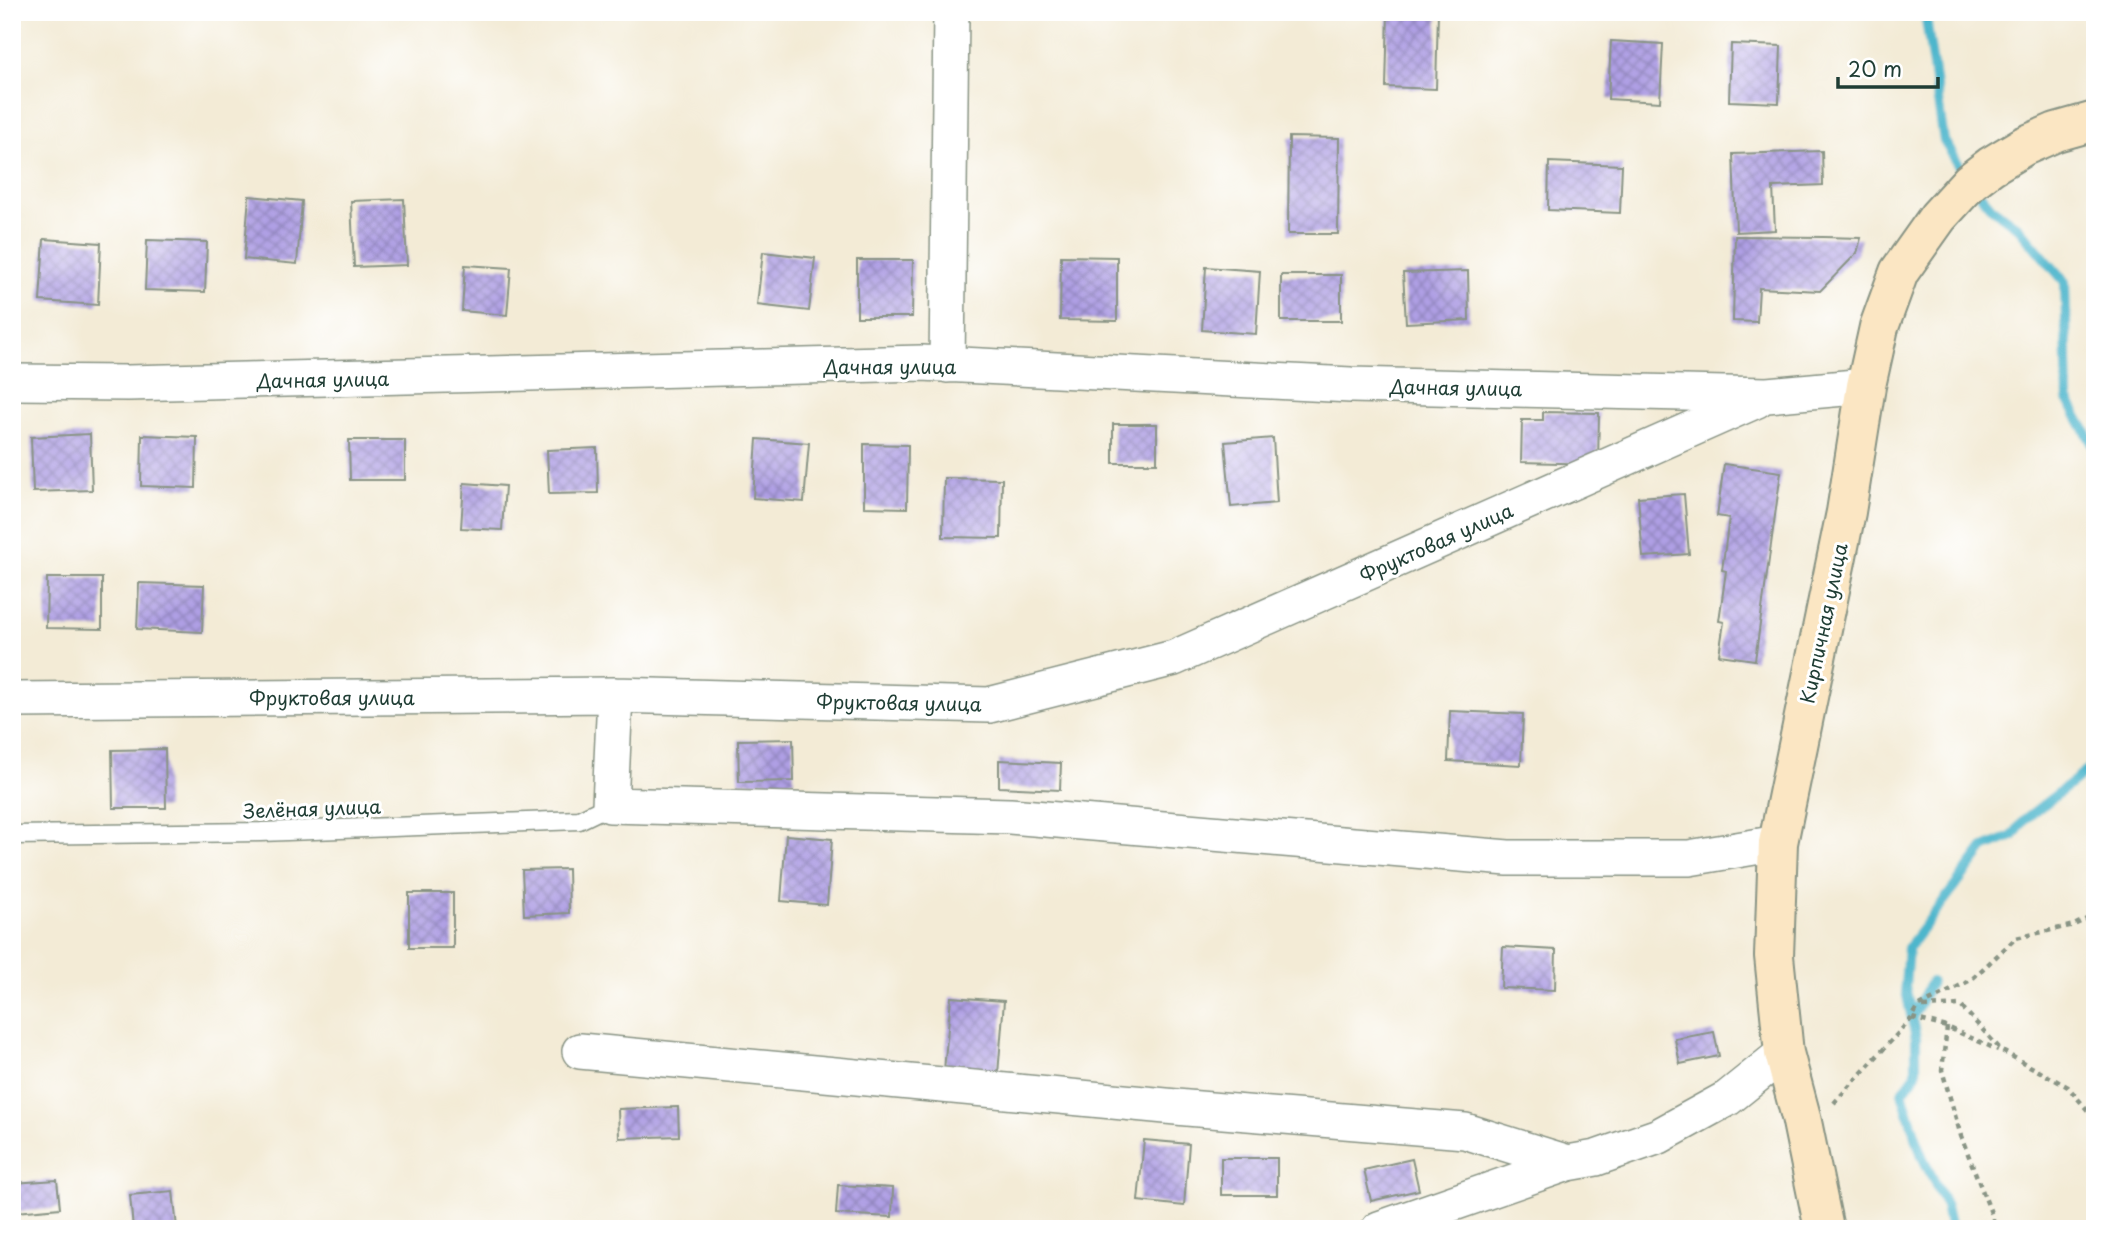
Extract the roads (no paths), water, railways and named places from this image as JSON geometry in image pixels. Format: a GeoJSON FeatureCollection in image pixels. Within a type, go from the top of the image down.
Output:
{"type":"FeatureCollection","features":[{"type":"Feature","properties":{"kind":"main road","name":"Кирпичная улица"},"geometry":{"type":"LineString","coordinates":[[1824,1229],[1801,1117],[1784,1053],[1774,956],[1778,843],[1846,512],[1866,386],[1879,327],[1899,272],[1938,217],[1970,182],[2024,146],[2056,132],[2095,121]]}},
{"type":"Feature","properties":{"kind":"street"},"geometry":{"type":"LineString","coordinates":[[947,365],[951,12]]}},
{"type":"Feature","properties":{"kind":"street","name":"Дачная улица"},"geometry":{"type":"LineString","coordinates":[[12,382],[128,383],[922,363],[1351,385],[1767,396]]}},
{"type":"Feature","properties":{"kind":"street"},"geometry":{"type":"LineString","coordinates":[[1767,396],[1866,386]]}},
{"type":"Feature","properties":{"kind":"street","name":"Фруктовая улица"},"geometry":{"type":"LineString","coordinates":[[12,700],[615,695],[989,705],[1174,658],[1767,396]]}},
{"type":"Feature","properties":{"kind":"street"},"geometry":{"type":"LineString","coordinates":[[615,695],[610,805],[1010,816],[1508,858],[1689,858],[1778,843]]}},
{"type":"Feature","properties":{"kind":"street"},"geometry":{"type":"LineString","coordinates":[[580,1051],[1174,1107],[1465,1131],[1568,1163]]}},
{"type":"Feature","properties":{"kind":"street"},"geometry":{"type":"LineString","coordinates":[[1379,1229],[1568,1163],[1596,1158],[1659,1136],[1728,1098],[1784,1053]]}},
{"type":"Feature","properties":{"kind":"lane","name":"Зелёная улица"},"geometry":{"type":"LineString","coordinates":[[12,835],[261,832],[579,820],[610,805]]}},
{"type":"Feature","properties":{"kind":"waterway"},"geometry":{"type":"LineString","coordinates":[[1925,12],[1944,141],[1966,176]]}},
{"type":"Feature","properties":{"kind":"waterway"},"geometry":{"type":"LineString","coordinates":[[1975,188],[1992,208],[2018,227],[2065,282],[2068,400],[2095,448]]}},
{"type":"Feature","properties":{"kind":"waterway"},"geometry":{"type":"LineString","coordinates":[[1951,1229],[1946,1206],[1922,1156],[1902,1093],[1916,1074],[1916,1038],[1905,986],[1908,948],[1984,848],[2013,836],[2025,819],[2095,765]]}},
{"type":"Feature","properties":{"kind":"waterway"},"geometry":{"type":"LineString","coordinates":[[1912,1018],[1931,982]]}}]}
